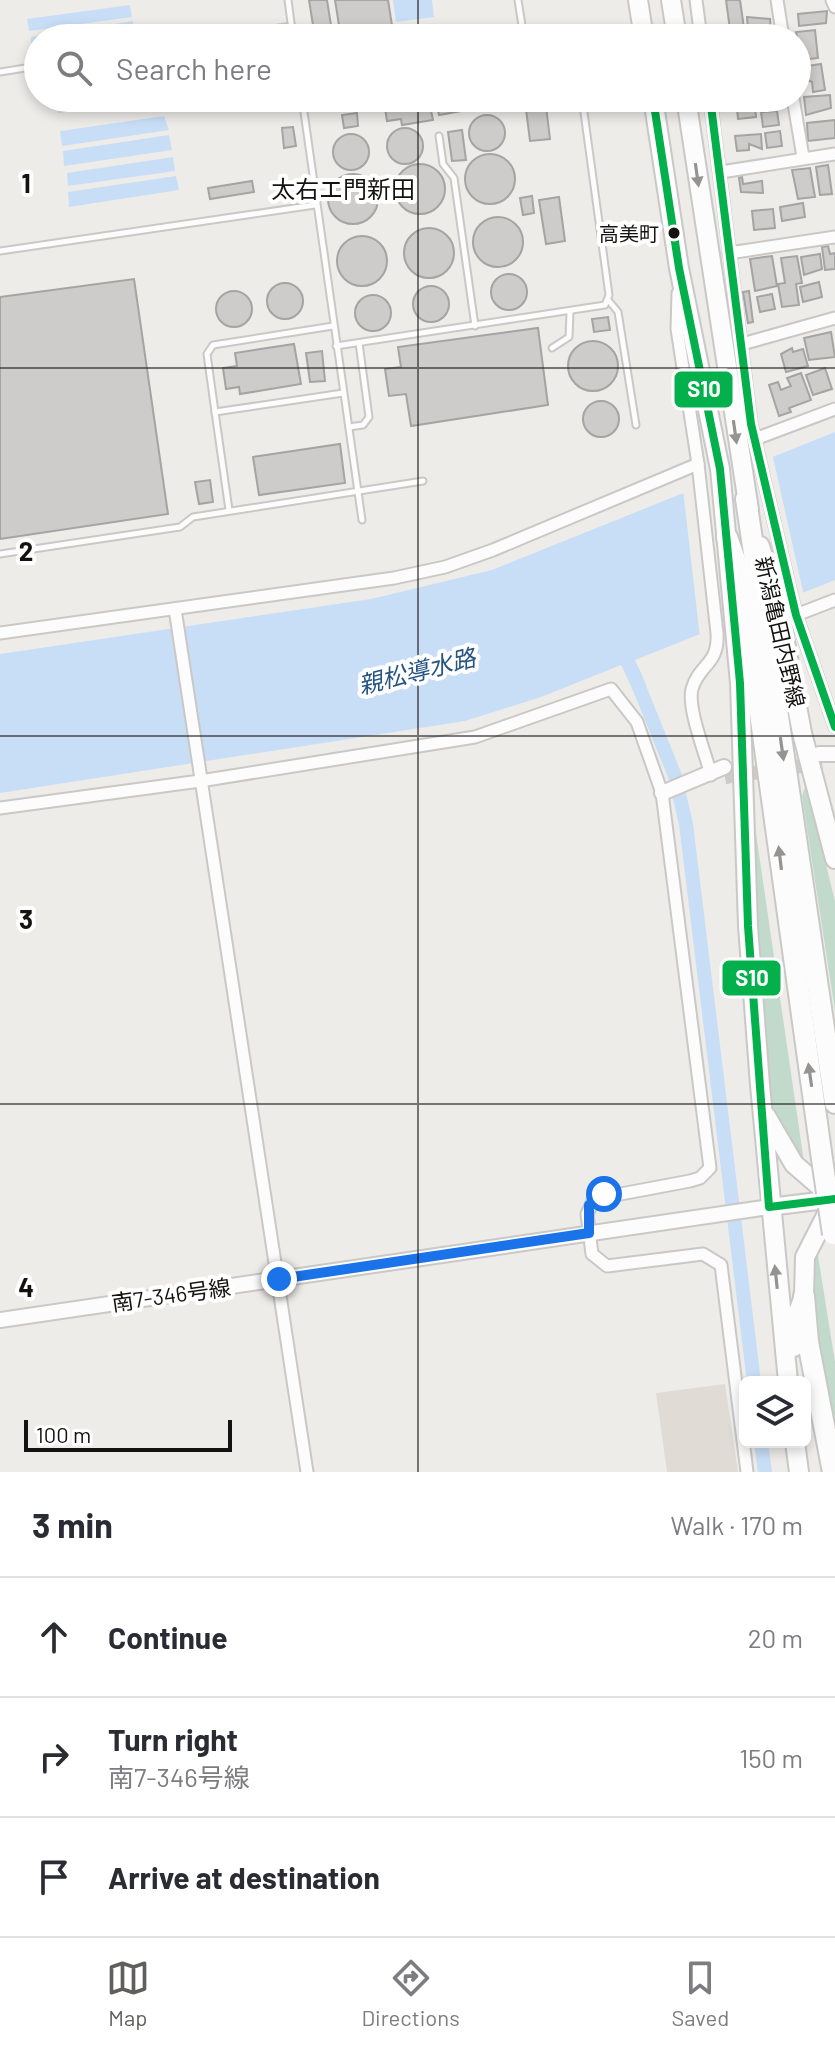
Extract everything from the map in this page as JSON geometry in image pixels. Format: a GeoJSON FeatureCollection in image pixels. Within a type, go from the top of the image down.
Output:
{"type":"FeatureCollection","features":[{"type":"Feature","properties":{"kind":"highway"},"geometry":{"type":"LineString","coordinates":[[746,499],[769,616],[835,1103]]}},
{"type":"Feature","properties":{"kind":"highway"},"geometry":{"type":"LineString","coordinates":[[727,537],[739,571],[769,616],[821,1152],[834,1240]]}},
{"type":"Feature","properties":{"kind":"highway"},"geometry":{"type":"LineString","coordinates":[[804,1296],[808,1342],[833,1472]]}},
{"type":"Feature","properties":{"kind":"main road"},"geometry":{"type":"LineString","coordinates":[[638,0],[642,24]]}},
{"type":"Feature","properties":{"kind":"main road"},"geometry":{"type":"LineString","coordinates":[[671,0],[675,24]]}},
{"type":"Feature","properties":{"kind":"main road"},"geometry":{"type":"LineString","coordinates":[[655,112],[679,268],[720,469],[727,537]]}},
{"type":"Feature","properties":{"kind":"main road"},"geometry":{"type":"LineString","coordinates":[[688,112],[746,499]]}},
{"type":"Feature","properties":{"kind":"main road","name":"新潟亀田内野線"},"geometry":{"type":"LineString","coordinates":[[769,616],[835,859]]}},
{"type":"Feature","properties":{"kind":"main road","name":"新潟亀田内野線"},"geometry":{"type":"LineString","coordinates":[[769,616],[748,926],[769,1207],[787,1376]]}},
{"type":"Feature","properties":{"kind":"main road"},"geometry":{"type":"LineString","coordinates":[[761,1099],[786,1153],[835,1199]]}},
{"type":"Feature","properties":{"kind":"main road"},"geometry":{"type":"LineString","coordinates":[[769,1207],[835,1199]]}},
{"type":"Feature","properties":{"kind":"main road"},"geometry":{"type":"LineString","coordinates":[[795,1376],[794,1323],[804,1296],[805,1257],[835,1199]]}},
{"type":"Feature","properties":{"kind":"main road"},"geometry":{"type":"LineString","coordinates":[[797,1448],[799,1472]]}},
{"type":"Feature","properties":{"kind":"street"},"geometry":{"type":"LineString","coordinates":[[696,0],[699,24]]}},
{"type":"Feature","properties":{"kind":"street"},"geometry":{"type":"LineString","coordinates":[[777,0],[781,24]]}},
{"type":"Feature","properties":{"kind":"street"},"geometry":{"type":"LineString","coordinates":[[832,0],[835,7]]}},
{"type":"Feature","properties":{"kind":"street"},"geometry":{"type":"LineString","coordinates":[[712,112],[729,253],[759,453],[769,616],[835,727]]}},
{"type":"Feature","properties":{"kind":"street"},"geometry":{"type":"LineString","coordinates":[[795,112],[803,157]]}},
{"type":"Feature","properties":{"kind":"street"},"geometry":{"type":"LineString","coordinates":[[721,172],[835,154]]}},
{"type":"Feature","properties":{"kind":"street"},"geometry":{"type":"LineString","coordinates":[[729,253],[835,237]]}},
{"type":"Feature","properties":{"kind":"street"},"geometry":{"type":"LineString","coordinates":[[665,792],[720,773],[691,697],[695,682],[716,654],[717,633],[698,464],[677,329],[679,268]]}},
{"type":"Feature","properties":{"kind":"street"},"geometry":{"type":"LineString","coordinates":[[742,344],[835,318]]}},
{"type":"Feature","properties":{"kind":"street"},"geometry":{"type":"LineString","coordinates":[[755,439],[835,409]]}},
{"type":"Feature","properties":{"kind":"street"},"geometry":{"type":"LineString","coordinates":[[0,633],[176,615],[445,567],[698,464]]}},
{"type":"Feature","properties":{"kind":"street"},"geometry":{"type":"LineString","coordinates":[[769,616],[835,600]]}},
{"type":"Feature","properties":{"kind":"street"},"geometry":{"type":"LineString","coordinates":[[176,615],[307,1472]]}},
{"type":"Feature","properties":{"kind":"street"},"geometry":{"type":"LineString","coordinates":[[0,808],[475,737],[611,689],[637,722],[665,792],[710,1168],[700,1178],[690,1181],[594,1199],[587,1214],[592,1254],[607,1266],[703,1254],[721,1265],[747,1472]]}},
{"type":"Feature","properties":{"kind":"street","name":"南7-346号線"},"geometry":{"type":"LineString","coordinates":[[0,1320],[769,1207]]}},
{"type":"Feature","properties":{"kind":"lane"},"geometry":{"type":"LineString","coordinates":[[288,0],[292,24]]}},
{"type":"Feature","properties":{"kind":"lane"},"geometry":{"type":"LineString","coordinates":[[518,0],[522,24]]}},
{"type":"Feature","properties":{"kind":"lane"},"geometry":{"type":"LineString","coordinates":[[0,72],[24,68]]}},
{"type":"Feature","properties":{"kind":"lane"},"geometry":{"type":"LineString","coordinates":[[303,112],[362,520]]}},
{"type":"Feature","properties":{"kind":"lane"},"geometry":{"type":"LineString","coordinates":[[584,112],[609,301],[618,312],[636,425]]}},
{"type":"Feature","properties":{"kind":"lane"},"geometry":{"type":"LineString","coordinates":[[439,136],[443,164],[454,178],[475,326]]}},
{"type":"Feature","properties":{"kind":"lane"},"geometry":{"type":"LineString","coordinates":[[0,251],[315,205]]}},
{"type":"Feature","properties":{"kind":"lane"},"geometry":{"type":"LineString","coordinates":[[336,346],[602,307],[609,301]]}},
{"type":"Feature","properties":{"kind":"lane"},"geometry":{"type":"LineString","coordinates":[[552,348],[569,337],[570,312]]}},
{"type":"Feature","properties":{"kind":"lane"},"geometry":{"type":"LineString","coordinates":[[229,510],[207,354],[213,345],[333,326]]}},
{"type":"Feature","properties":{"kind":"lane"},"geometry":{"type":"LineString","coordinates":[[349,427],[363,425],[369,417],[359,343]]}},
{"type":"Feature","properties":{"kind":"lane"},"geometry":{"type":"LineString","coordinates":[[215,412],[343,393]]}},
{"type":"Feature","properties":{"kind":"lane"},"geometry":{"type":"LineString","coordinates":[[0,554],[180,527],[193,517],[229,510],[423,481]]}},
{"type":"Feature","properties":{"kind":"shaded area"},"geometry":{"type":"Polygon","coordinates":[[[725,1384],[738,1472],[667,1472],[656,1393],[725,1384]]]}},
{"type":"Feature","properties":{"kind":"green space"},"geometry":{"type":"Polygon","coordinates":[[[806,784],[835,901],[835,1011],[802,796],[806,784]]]}},
{"type":"Feature","properties":{"kind":"green space"},"geometry":{"type":"Polygon","coordinates":[[[753,813],[804,1162],[792,1150],[772,1113],[757,948],[753,813]]]}},
{"type":"Feature","properties":{"kind":"green space"},"geometry":{"type":"Polygon","coordinates":[[[815,1237],[835,1362],[835,1456],[808,1290],[815,1237]]]}},
{"type":"Feature","properties":{"kind":"water"},"geometry":{"type":"Polygon","coordinates":[[[393,0],[432,0],[434,17],[396,22],[393,0]]]}},
{"type":"Feature","properties":{"kind":"water"},"geometry":{"type":"Polygon","coordinates":[[[130,5],[132,17],[80,24],[28,24],[27,19],[130,5]]]}},
{"type":"Feature","properties":{"kind":"water"},"geometry":{"type":"Polygon","coordinates":[[[164,116],[169,130],[62,146],[60,131],[164,116]]]}},
{"type":"Feature","properties":{"kind":"water"},"geometry":{"type":"Polygon","coordinates":[[[169,135],[172,150],[64,166],[63,151],[169,135]]]}},
{"type":"Feature","properties":{"kind":"water"},"geometry":{"type":"Polygon","coordinates":[[[173,157],[175,171],[68,186],[67,173],[173,157]]]}},
{"type":"Feature","properties":{"kind":"water"},"geometry":{"type":"Polygon","coordinates":[[[176,176],[179,190],[69,207],[68,192],[176,176]]]}},
{"type":"Feature","properties":{"kind":"water","name":"親松導水路"},"geometry":{"type":"Polygon","coordinates":[[[835,432],[835,580],[635,660],[646,685],[633,690],[621,665],[541,697],[465,721],[0,793],[0,654],[371,599],[492,570],[835,432]]]}},
{"type":"Feature","properties":{"kind":"pier"},"geometry":{"type":"Polygon","coordinates":[[[772,453],[804,596],[700,638],[683,489],[772,453]]]}},
{"type":"Feature","properties":{"kind":"building"},"geometry":{"type":"Polygon","coordinates":[[[309,0],[327,0],[331,24],[313,24],[309,0]]]}},
{"type":"Feature","properties":{"kind":"building"},"geometry":{"type":"Polygon","coordinates":[[[335,0],[388,0],[392,24],[339,24],[335,0]]]}},
{"type":"Feature","properties":{"kind":"building"},"geometry":{"type":"Polygon","coordinates":[[[726,0],[740,0],[743,24],[729,24],[726,0]]]}},
{"type":"Feature","properties":{"kind":"building"},"geometry":{"type":"Polygon","coordinates":[[[827,11],[826,23],[799,24],[798,14],[827,11]]]}},
{"type":"Feature","properties":{"kind":"building"},"geometry":{"type":"Polygon","coordinates":[[[747,17],[770,19],[770,24],[748,24],[747,17]]]}},
{"type":"Feature","properties":{"kind":"building"},"geometry":{"type":"Polygon","coordinates":[[[811,30],[815,30],[818,58],[811,59],[811,30]]]}},
{"type":"Feature","properties":{"kind":"building"},"geometry":{"type":"Polygon","coordinates":[[[821,64],[825,90],[813,92],[811,66],[821,64]]]}},
{"type":"Feature","properties":{"kind":"building"},"geometry":{"type":"Polygon","coordinates":[[[830,95],[831,108],[806,115],[806,112],[811,112],[811,96],[830,95]]]}},
{"type":"Feature","properties":{"kind":"building"},"geometry":{"type":"Polygon","coordinates":[[[386,112],[431,112],[433,120],[402,125],[401,119],[387,121],[386,112]]]}},
{"type":"Feature","properties":{"kind":"building"},"geometry":{"type":"Polygon","coordinates":[[[526,112],[547,112],[550,139],[530,141],[526,112]]]}},
{"type":"Feature","properties":{"kind":"building"},"geometry":{"type":"Polygon","coordinates":[[[737,112],[755,112],[756,117],[738,119],[737,112]]]}},
{"type":"Feature","properties":{"kind":"building"},"geometry":{"type":"Polygon","coordinates":[[[761,112],[777,112],[779,125],[763,127],[761,112]]]}},
{"type":"Feature","properties":{"kind":"building"},"geometry":{"type":"Polygon","coordinates":[[[357,113],[358,126],[344,128],[342,115],[357,113]]]}},
{"type":"Feature","properties":{"kind":"building"},"geometry":{"type":"Polygon","coordinates":[[[487,115],[500,120],[505,133],[500,146],[487,151],[474,146],[469,133],[474,120],[487,115]]]}},
{"type":"Feature","properties":{"kind":"building"},"geometry":{"type":"Polygon","coordinates":[[[835,120],[835,138],[808,141],[807,123],[835,120]]]}},
{"type":"Feature","properties":{"kind":"building"},"geometry":{"type":"Polygon","coordinates":[[[293,127],[296,146],[284,148],[282,128],[293,127]]]}},
{"type":"Feature","properties":{"kind":"building"},"geometry":{"type":"Polygon","coordinates":[[[405,128],[418,133],[423,146],[418,159],[405,164],[392,159],[387,146],[392,133],[405,128]]]}},
{"type":"Feature","properties":{"kind":"building"},"geometry":{"type":"Polygon","coordinates":[[[462,130],[466,160],[452,161],[448,132],[462,130]]]}},
{"type":"Feature","properties":{"kind":"building"},"geometry":{"type":"Polygon","coordinates":[[[780,131],[782,146],[767,148],[765,133],[780,131]]]}},
{"type":"Feature","properties":{"kind":"building"},"geometry":{"type":"Polygon","coordinates":[[[351,134],[364,139],[369,152],[364,165],[351,170],[338,165],[333,152],[338,139],[351,134]]]}},
{"type":"Feature","properties":{"kind":"building"},"geometry":{"type":"Polygon","coordinates":[[[761,134],[762,149],[749,144],[749,150],[737,151],[735,136],[761,134]]]}},
{"type":"Feature","properties":{"kind":"building"},"geometry":{"type":"Polygon","coordinates":[[[490,154],[508,161],[515,179],[508,197],[490,204],[472,197],[465,179],[472,161],[490,154]]]}},
{"type":"Feature","properties":{"kind":"building"},"geometry":{"type":"Polygon","coordinates":[[[420,164],[438,171],[445,189],[438,207],[420,214],[402,207],[395,189],[402,171],[420,164]]]}},
{"type":"Feature","properties":{"kind":"building"},"geometry":{"type":"Polygon","coordinates":[[[828,165],[832,194],[820,195],[816,167],[828,165]]]}},
{"type":"Feature","properties":{"kind":"building"},"geometry":{"type":"Polygon","coordinates":[[[810,168],[815,197],[798,199],[792,170],[810,168]]]}},
{"type":"Feature","properties":{"kind":"building"},"geometry":{"type":"Polygon","coordinates":[[[353,174],[371,181],[378,199],[371,217],[353,224],[335,217],[328,199],[335,181],[353,174]]]}},
{"type":"Feature","properties":{"kind":"building"},"geometry":{"type":"Polygon","coordinates":[[[742,177],[743,184],[762,181],[763,193],[741,192],[739,178],[742,177]]]}},
{"type":"Feature","properties":{"kind":"building"},"geometry":{"type":"Polygon","coordinates":[[[252,181],[254,192],[210,199],[208,188],[252,181]]]}},
{"type":"Feature","properties":{"kind":"building"},"geometry":{"type":"Polygon","coordinates":[[[532,196],[534,213],[523,215],[520,198],[532,196]]]}},
{"type":"Feature","properties":{"kind":"building"},"geometry":{"type":"Polygon","coordinates":[[[559,197],[565,241],[546,244],[539,200],[559,197]]]}},
{"type":"Feature","properties":{"kind":"building"},"geometry":{"type":"Polygon","coordinates":[[[803,203],[805,217],[782,221],[780,207],[803,203]]]}},
{"type":"Feature","properties":{"kind":"building"},"geometry":{"type":"Polygon","coordinates":[[[773,209],[775,228],[754,230],[752,211],[773,209]]]}},
{"type":"Feature","properties":{"kind":"building"},"geometry":{"type":"Polygon","coordinates":[[[498,217],[516,224],[523,242],[516,260],[498,267],[480,260],[473,242],[480,224],[498,217]]]}},
{"type":"Feature","properties":{"kind":"building"},"geometry":{"type":"Polygon","coordinates":[[[429,228],[447,235],[454,253],[447,271],[429,278],[411,271],[404,253],[411,235],[429,228]]]}},
{"type":"Feature","properties":{"kind":"building"},"geometry":{"type":"Polygon","coordinates":[[[362,236],[380,243],[387,261],[380,279],[362,286],[344,279],[337,261],[344,243],[362,236]]]}},
{"type":"Feature","properties":{"kind":"building"},"geometry":{"type":"Polygon","coordinates":[[[828,246],[830,254],[835,253],[835,269],[825,270],[822,247],[828,246]]]}},
{"type":"Feature","properties":{"kind":"building"},"geometry":{"type":"Polygon","coordinates":[[[820,254],[822,269],[804,275],[801,257],[820,254]]]}},
{"type":"Feature","properties":{"kind":"building"},"geometry":{"type":"Polygon","coordinates":[[[772,256],[777,286],[755,291],[750,259],[772,256]]]}},
{"type":"Feature","properties":{"kind":"building"},"geometry":{"type":"Polygon","coordinates":[[[797,256],[802,283],[796,284],[799,305],[782,307],[778,284],[785,283],[781,258],[797,256]]]}},
{"type":"Feature","properties":{"kind":"building"},"geometry":{"type":"Polygon","coordinates":[[[509,274],[522,279],[527,292],[522,305],[509,310],[496,305],[491,292],[496,279],[509,274]]]}},
{"type":"Feature","properties":{"kind":"building"},"geometry":{"type":"Polygon","coordinates":[[[134,279],[168,514],[0,539],[0,297],[134,279]]]}},
{"type":"Feature","properties":{"kind":"building"},"geometry":{"type":"Polygon","coordinates":[[[819,282],[822,297],[803,302],[800,287],[819,282]]]}},
{"type":"Feature","properties":{"kind":"building"},"geometry":{"type":"Polygon","coordinates":[[[285,283],[298,288],[303,301],[298,314],[285,319],[272,314],[267,301],[272,288],[285,283]]]}},
{"type":"Feature","properties":{"kind":"building"},"geometry":{"type":"Polygon","coordinates":[[[431,286],[444,291],[449,304],[444,317],[431,322],[418,317],[413,304],[418,291],[431,286]]]}},
{"type":"Feature","properties":{"kind":"building"},"geometry":{"type":"Polygon","coordinates":[[[234,291],[247,296],[252,309],[247,322],[234,327],[221,322],[216,309],[221,296],[234,291]]]}},
{"type":"Feature","properties":{"kind":"building"},"geometry":{"type":"Polygon","coordinates":[[[749,291],[753,322],[748,323],[743,292],[749,291]]]}},
{"type":"Feature","properties":{"kind":"building"},"geometry":{"type":"Polygon","coordinates":[[[772,294],[775,309],[760,312],[757,297],[772,294]]]}},
{"type":"Feature","properties":{"kind":"building"},"geometry":{"type":"Polygon","coordinates":[[[373,295],[386,300],[391,313],[386,326],[373,331],[360,326],[355,313],[360,300],[373,295]]]}},
{"type":"Feature","properties":{"kind":"building"},"geometry":{"type":"Polygon","coordinates":[[[608,317],[610,330],[594,332],[592,319],[608,317]]]}},
{"type":"Feature","properties":{"kind":"building"},"geometry":{"type":"Polygon","coordinates":[[[538,328],[548,405],[411,426],[406,394],[389,396],[385,369],[401,367],[398,347],[538,328]]]}},
{"type":"Feature","properties":{"kind":"building"},"geometry":{"type":"Polygon","coordinates":[[[831,332],[835,357],[809,360],[804,338],[831,332]]]}},
{"type":"Feature","properties":{"kind":"building"},"geometry":{"type":"Polygon","coordinates":[[[593,341],[611,348],[618,366],[611,384],[593,391],[575,384],[568,366],[575,348],[593,341]]]}},
{"type":"Feature","properties":{"kind":"building"},"geometry":{"type":"Polygon","coordinates":[[[294,344],[301,384],[240,394],[239,387],[226,389],[223,368],[237,366],[235,353],[294,344]]]}},
{"type":"Feature","properties":{"kind":"building"},"geometry":{"type":"Polygon","coordinates":[[[792,348],[793,352],[803,349],[808,366],[786,372],[781,354],[792,348]]]}},
{"type":"Feature","properties":{"kind":"building"},"geometry":{"type":"Polygon","coordinates":[[[322,351],[325,381],[310,382],[306,353],[322,351]]]}},
{"type":"Feature","properties":{"kind":"building"},"geometry":{"type":"Polygon","coordinates":[[[825,368],[832,389],[813,395],[806,375],[825,368]]]}},
{"type":"Feature","properties":{"kind":"building"},"geometry":{"type":"Polygon","coordinates":[[[801,373],[811,400],[789,408],[791,412],[779,416],[769,385],[778,382],[781,390],[791,386],[787,378],[801,373]]]}},
{"type":"Feature","properties":{"kind":"building"},"geometry":{"type":"Polygon","coordinates":[[[601,401],[614,406],[619,419],[614,432],[601,437],[588,432],[583,419],[588,406],[601,401]]]}},
{"type":"Feature","properties":{"kind":"building"},"geometry":{"type":"Polygon","coordinates":[[[340,444],[345,483],[259,495],[253,457],[340,444]]]}},
{"type":"Feature","properties":{"kind":"building"},"geometry":{"type":"Polygon","coordinates":[[[210,480],[213,502],[199,504],[195,482],[210,480]]]}},
{"type":"Feature","properties":{"kind":"waterway"},"geometry":{"type":"LineString","coordinates":[[633,672],[675,776],[686,824],[753,1376]]}},
{"type":"Feature","properties":{"kind":"waterway"},"geometry":{"type":"LineString","coordinates":[[762,1448],[765,1472]]}},
{"type":"Feature","properties":{"kind":"tunnel"},"geometry":{"type":"LineString","coordinates":[[725,777],[822,763]]}},
{"type":"Feature","properties":{"kind":"transit line","name":"S10"},"geometry":{"type":"LineString","coordinates":[[655,112],[679,268],[720,469],[740,683],[748,926],[769,1207],[835,1199]]}},
{"type":"Feature","properties":{"kind":"transit line","name":"S10"},"geometry":{"type":"LineString","coordinates":[[712,112],[751,424],[796,615],[835,727]]}},
{"type":"Feature","properties":{"kind":"place","name":"高美町"},"geometry":{"type":"Point","coordinates":[674,233]}},
{"type":"Feature","properties":{"kind":"district","name":"太右エ門新田"},"geometry":{"type":"Point","coordinates":[343,190]}},
{"type":"Feature","properties":{"kind":"route"},"geometry":{"type":"LineString","coordinates":[[279,1279],[589,1233],[589,1205],[604,1194]]}}]}
